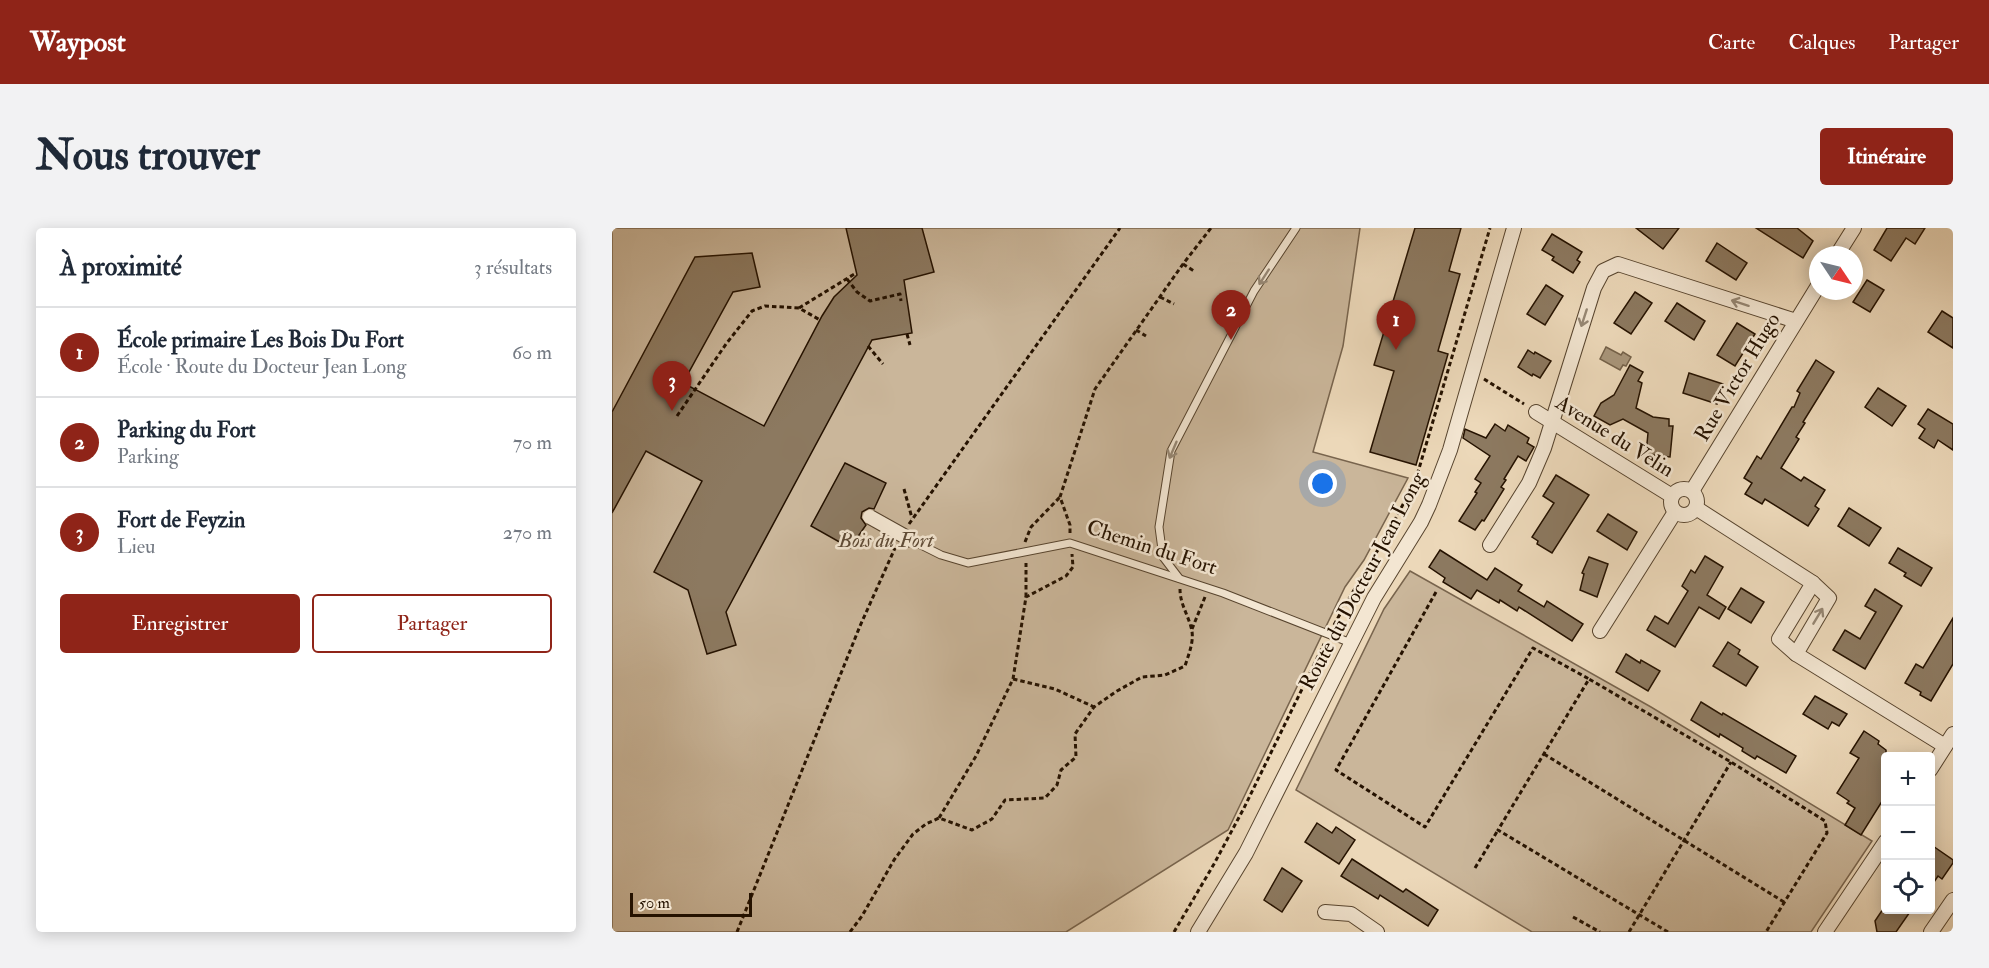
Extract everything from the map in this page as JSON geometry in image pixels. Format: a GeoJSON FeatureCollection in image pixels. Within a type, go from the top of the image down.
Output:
{"type":"FeatureCollection","features":[{"type":"Feature","properties":{"kind":"street","name":"Route du Docteur Jean Long"},"geometry":{"type":"LineString","coordinates":[[1198,932],[1256,834],[1374,598],[1429,505],[1450,450],[1514,228]]}},
{"type":"Feature","properties":{"kind":"street"},"geometry":{"type":"LineString","coordinates":[[1841,246],[1847,230]]}},
{"type":"Feature","properties":{"kind":"street"},"geometry":{"type":"LineString","coordinates":[[1490,545],[1529,483],[1544,448],[1594,288],[1603,271],[1618,264],[1796,321]]}},
{"type":"Feature","properties":{"kind":"street","name":"Rue Victor Hugo"},"geometry":{"type":"LineString","coordinates":[[1692,491],[1809,300]]}},
{"type":"Feature","properties":{"kind":"street","name":"Avenue du Velin"},"geometry":{"type":"LineString","coordinates":[[1536,411],[1672,496]]}},
{"type":"Feature","properties":{"kind":"street"},"geometry":{"type":"LineString","coordinates":[[1675,512],[1671,504],[1672,496],[1679,489],[1692,491],[1696,497],[1696,508]]}},
{"type":"Feature","properties":{"kind":"street"},"geometry":{"type":"LineString","coordinates":[[1675,512],[1686,514],[1696,508]]}},
{"type":"Feature","properties":{"kind":"street"},"geometry":{"type":"LineString","coordinates":[[1696,508],[1813,583],[1829,598],[1796,654]]}},
{"type":"Feature","properties":{"kind":"street"},"geometry":{"type":"LineString","coordinates":[[1600,631],[1675,512]]}},
{"type":"Feature","properties":{"kind":"street","name":"Chemin du Fort"},"geometry":{"type":"LineString","coordinates":[[870,518],[913,541]]}},
{"type":"Feature","properties":{"kind":"street"},"geometry":{"type":"LineString","coordinates":[[1813,583],[1779,639],[1796,654],[1945,746]]}},
{"type":"Feature","properties":{"kind":"street"},"geometry":{"type":"LineString","coordinates":[[1935,763],[1953,734]]}},
{"type":"Feature","properties":{"kind":"street"},"geometry":{"type":"LineString","coordinates":[[1833,929],[1881,849]]}},
{"type":"Feature","properties":{"kind":"street"},"geometry":{"type":"LineString","coordinates":[[1931,932],[1952,904]]}},
{"type":"Feature","properties":{"kind":"street"},"geometry":{"type":"LineString","coordinates":[[1325,912],[1351,914],[1377,932]]}},
{"type":"Feature","properties":{"kind":"lane"},"geometry":{"type":"LineString","coordinates":[[1179,578],[1163,557],[1159,527],[1172,451],[1254,291],[1296,228]]}},
{"type":"Feature","properties":{"kind":"lane","name":"Chemin du Fort"},"geometry":{"type":"LineString","coordinates":[[913,541],[941,555],[968,563],[1070,543],[1179,578],[1351,643]]}},
{"type":"Feature","properties":{"kind":"path"},"geometry":{"type":"LineString","coordinates":[[907,526],[1120,228]]}},
{"type":"Feature","properties":{"kind":"path"},"geometry":{"type":"LineString","coordinates":[[1026,540],[1031,526],[1060,497],[1095,389],[1211,228]]}},
{"type":"Feature","properties":{"kind":"path"},"geometry":{"type":"LineString","coordinates":[[1174,932],[1244,808],[1329,635],[1366,567],[1404,506],[1418,472],[1490,228]]}},
{"type":"Feature","properties":{"kind":"path"},"geometry":{"type":"LineString","coordinates":[[1183,264],[1194,271]]}},
{"type":"Feature","properties":{"kind":"path"},"geometry":{"type":"LineString","coordinates":[[799,308],[856,273]]}},
{"type":"Feature","properties":{"kind":"path"},"geometry":{"type":"LineString","coordinates":[[848,279],[857,292],[870,301],[900,294],[901,301]]}},
{"type":"Feature","properties":{"kind":"path"},"geometry":{"type":"LineString","coordinates":[[1160,297],[1174,304]]}},
{"type":"Feature","properties":{"kind":"path"},"geometry":{"type":"LineString","coordinates":[[677,416],[726,344],[752,311],[765,306],[799,308],[820,320]]}},
{"type":"Feature","properties":{"kind":"path"},"geometry":{"type":"LineString","coordinates":[[1136,330],[1146,336]]}},
{"type":"Feature","properties":{"kind":"path"},"geometry":{"type":"LineString","coordinates":[[907,334],[910,345]]}},
{"type":"Feature","properties":{"kind":"path"},"geometry":{"type":"LineString","coordinates":[[868,346],[883,364]]}},
{"type":"Feature","properties":{"kind":"path"},"geometry":{"type":"LineString","coordinates":[[1472,374],[1482,377],[1536,411]]}},
{"type":"Feature","properties":{"kind":"path"},"geometry":{"type":"LineString","coordinates":[[904,489],[912,518]]}},
{"type":"Feature","properties":{"kind":"path"},"geometry":{"type":"LineString","coordinates":[[1026,597],[1066,576],[1073,567],[1070,525],[1060,497]]}},
{"type":"Feature","properties":{"kind":"path"},"geometry":{"type":"LineString","coordinates":[[737,932],[860,626],[897,543]]}},
{"type":"Feature","properties":{"kind":"path"},"geometry":{"type":"LineString","coordinates":[[850,932],[862,916],[894,860],[913,834],[939,818],[976,756],[1013,679],[1028,570]]}},
{"type":"Feature","properties":{"kind":"path"},"geometry":{"type":"LineString","coordinates":[[939,818],[972,830],[992,819],[1005,800],[1045,798],[1057,785],[1061,770],[1076,758],[1075,734],[1095,707],[1142,677],[1165,675],[1185,666],[1192,644],[1192,628],[1180,600],[1179,578]]}},
{"type":"Feature","properties":{"kind":"path"},"geometry":{"type":"LineString","coordinates":[[1192,628],[1209,589]]}},
{"type":"Feature","properties":{"kind":"path"},"geometry":{"type":"LineString","coordinates":[[1436,592],[1336,770],[1425,826],[1533,648],[1731,762],[1825,820],[1827,833],[1766,932]]}},
{"type":"Feature","properties":{"kind":"path"},"geometry":{"type":"LineString","coordinates":[[1013,679],[1054,689],[1095,707]]}},
{"type":"Feature","properties":{"kind":"path"},"geometry":{"type":"LineString","coordinates":[[1475,868],[1589,679]]}},
{"type":"Feature","properties":{"kind":"path"},"geometry":{"type":"LineString","coordinates":[[1544,754],[1784,902]]}},
{"type":"Feature","properties":{"kind":"path"},"geometry":{"type":"LineString","coordinates":[[1629,932],[1731,762]]}},
{"type":"Feature","properties":{"kind":"path"},"geometry":{"type":"LineString","coordinates":[[1498,830],[1668,932]]}},
{"type":"Feature","properties":{"kind":"path"},"geometry":{"type":"LineString","coordinates":[[1573,917],[1600,932]]}},
{"type":"Feature","properties":{"kind":"green space","name":"Bois du Fort"},"geometry":{"type":"Polygon","coordinates":[[[612,228],[1360,228],[1343,346],[1313,452],[1408,478],[1364,560],[1345,587],[1228,830],[1066,932],[612,932],[612,228]]]}},
{"type":"Feature","properties":{"kind":"green space"},"geometry":{"type":"Polygon","coordinates":[[[1410,571],[1651,707],[1872,841],[1811,932],[1532,932],[1296,790],[1384,609],[1410,571]]]}},
{"type":"Feature","properties":{"kind":"shaded area"},"geometry":{"type":"Polygon","coordinates":[[[1606,347],[1621,355],[1623,352],[1631,357],[1626,366],[1623,365],[1620,370],[1600,359],[1606,347]]]}},
{"type":"Feature","properties":{"kind":"building"},"geometry":{"type":"Polygon","coordinates":[[[846,228],[922,228],[934,272],[904,280],[912,333],[872,340],[726,612],[736,645],[707,654],[688,590],[654,572],[702,481],[646,451],[612,513],[612,412],[695,257],[752,253],[760,287],[733,292],[683,383],[764,426],[822,316],[834,297],[857,275],[846,228]]]}},
{"type":"Feature","properties":{"kind":"building"},"geometry":{"type":"Polygon","coordinates":[[[1415,228],[1461,228],[1449,271],[1460,274],[1438,351],[1448,354],[1416,465],[1370,452],[1394,371],[1374,365],[1415,228]]]}},
{"type":"Feature","properties":{"kind":"building"},"geometry":{"type":"Polygon","coordinates":[[[1636,228],[1679,228],[1663,249],[1636,228]]]}},
{"type":"Feature","properties":{"kind":"building"},"geometry":{"type":"Polygon","coordinates":[[[1756,228],[1797,228],[1813,241],[1803,258],[1756,228]]]}},
{"type":"Feature","properties":{"kind":"building"},"geometry":{"type":"Polygon","coordinates":[[[1887,228],[1925,228],[1915,244],[1906,238],[1891,261],[1874,250],[1887,228]]]}},
{"type":"Feature","properties":{"kind":"building"},"geometry":{"type":"Polygon","coordinates":[[[1552,234],[1582,252],[1577,260],[1580,262],[1573,273],[1552,260],[1554,257],[1542,250],[1552,234]]]}},
{"type":"Feature","properties":{"kind":"building"},"geometry":{"type":"Polygon","coordinates":[[[1717,243],[1747,263],[1736,280],[1706,261],[1717,243]]]}},
{"type":"Feature","properties":{"kind":"building"},"geometry":{"type":"Polygon","coordinates":[[[1867,280],[1884,290],[1870,312],[1853,302],[1863,300],[1863,286],[1867,280]]]}},
{"type":"Feature","properties":{"kind":"building"},"geometry":{"type":"Polygon","coordinates":[[[1546,285],[1563,296],[1545,325],[1527,314],[1546,285]]]}},
{"type":"Feature","properties":{"kind":"building"},"geometry":{"type":"Polygon","coordinates":[[[1635,292],[1652,303],[1631,334],[1614,323],[1635,292]]]}},
{"type":"Feature","properties":{"kind":"building"},"geometry":{"type":"Polygon","coordinates":[[[1677,303],[1705,321],[1694,340],[1665,321],[1677,303]]]}},
{"type":"Feature","properties":{"kind":"building"},"geometry":{"type":"Polygon","coordinates":[[[1942,311],[1953,318],[1953,348],[1928,332],[1942,311]]]}},
{"type":"Feature","properties":{"kind":"building"},"geometry":{"type":"Polygon","coordinates":[[[1737,323],[1755,334],[1735,366],[1717,355],[1737,323]]]}},
{"type":"Feature","properties":{"kind":"building"},"geometry":{"type":"Polygon","coordinates":[[[1528,350],[1551,361],[1540,378],[1518,367],[1528,350]]]}},
{"type":"Feature","properties":{"kind":"building"},"geometry":{"type":"Polygon","coordinates":[[[1816,360],[1834,372],[1803,422],[1805,423],[1796,437],[1799,439],[1781,468],[1801,481],[1804,477],[1825,490],[1815,506],[1819,509],[1808,526],[1765,499],[1762,504],[1745,494],[1752,483],[1744,478],[1757,456],[1761,459],[1794,407],[1800,393],[1797,391],[1816,360]]]}},
{"type":"Feature","properties":{"kind":"building"},"geometry":{"type":"Polygon","coordinates":[[[1630,365],[1643,372],[1638,381],[1642,383],[1636,408],[1653,417],[1669,419],[1669,426],[1673,426],[1670,457],[1646,454],[1648,433],[1623,419],[1610,425],[1594,416],[1601,403],[1614,395],[1630,365]]]}},
{"type":"Feature","properties":{"kind":"building"},"geometry":{"type":"Polygon","coordinates":[[[1689,373],[1723,384],[1717,404],[1683,393],[1689,373]]]}},
{"type":"Feature","properties":{"kind":"building"},"geometry":{"type":"Polygon","coordinates":[[[1878,388],[1906,406],[1892,426],[1865,407],[1878,388]]]}},
{"type":"Feature","properties":{"kind":"building"},"geometry":{"type":"Polygon","coordinates":[[[1928,409],[1953,424],[1953,450],[1938,440],[1934,448],[1919,438],[1925,429],[1918,424],[1928,409]]]}},
{"type":"Feature","properties":{"kind":"building"},"geometry":{"type":"Polygon","coordinates":[[[1495,424],[1505,431],[1508,425],[1529,438],[1527,443],[1534,447],[1526,461],[1518,456],[1504,479],[1506,480],[1501,487],[1504,489],[1484,521],[1482,520],[1475,530],[1459,521],[1477,493],[1475,492],[1481,483],[1475,479],[1490,456],[1463,438],[1465,429],[1486,438],[1495,424]]]}},
{"type":"Feature","properties":{"kind":"building"},"geometry":{"type":"Polygon","coordinates":[[[845,463],[886,483],[874,509],[869,508],[862,512],[861,518],[866,525],[850,548],[811,526],[845,463]]]}},
{"type":"Feature","properties":{"kind":"building"},"geometry":{"type":"Polygon","coordinates":[[[1556,475],[1589,495],[1552,553],[1537,544],[1538,541],[1532,537],[1554,503],[1543,496],[1556,475]]]}},
{"type":"Feature","properties":{"kind":"building"},"geometry":{"type":"Polygon","coordinates":[[[1849,508],[1881,528],[1869,546],[1838,526],[1849,508]]]}},
{"type":"Feature","properties":{"kind":"building"},"geometry":{"type":"Polygon","coordinates":[[[1608,514],[1637,532],[1627,550],[1597,531],[1608,514]]]}},
{"type":"Feature","properties":{"kind":"building"},"geometry":{"type":"Polygon","coordinates":[[[1898,548],[1932,568],[1921,586],[1904,576],[1906,573],[1889,563],[1898,548]]]}},
{"type":"Feature","properties":{"kind":"building"},"geometry":{"type":"Polygon","coordinates":[[[1440,550],[1487,580],[1495,568],[1522,585],[1518,591],[1544,607],[1547,601],[1583,624],[1572,641],[1519,607],[1517,611],[1500,600],[1499,603],[1477,590],[1471,599],[1443,582],[1445,578],[1429,567],[1440,550]]]}},
{"type":"Feature","properties":{"kind":"building"},"geometry":{"type":"Polygon","coordinates":[[[1705,556],[1723,567],[1707,595],[1726,607],[1719,619],[1699,607],[1675,647],[1647,630],[1655,616],[1668,624],[1688,591],[1682,586],[1691,570],[1695,573],[1705,556]]]}},
{"type":"Feature","properties":{"kind":"building"},"geometry":{"type":"Polygon","coordinates":[[[1589,557],[1608,564],[1597,597],[1580,590],[1584,574],[1582,573],[1589,557]]]}},
{"type":"Feature","properties":{"kind":"building"},"geometry":{"type":"Polygon","coordinates":[[[1741,588],[1764,602],[1751,623],[1728,609],[1741,588]]]}},
{"type":"Feature","properties":{"kind":"building"},"geometry":{"type":"Polygon","coordinates":[[[1875,589],[1902,606],[1865,669],[1833,650],[1845,630],[1860,639],[1876,612],[1865,606],[1875,589]]]}},
{"type":"Feature","properties":{"kind":"building"},"geometry":{"type":"Polygon","coordinates":[[[1953,618],[1953,664],[1931,701],[1905,683],[1916,664],[1923,668],[1953,618]]]}},
{"type":"Feature","properties":{"kind":"building"},"geometry":{"type":"Polygon","coordinates":[[[1728,642],[1740,650],[1738,654],[1758,667],[1746,686],[1713,666],[1728,642]]]}},
{"type":"Feature","properties":{"kind":"building"},"geometry":{"type":"Polygon","coordinates":[[[1626,654],[1660,671],[1648,691],[1616,672],[1626,654]]]}},
{"type":"Feature","properties":{"kind":"building"},"geometry":{"type":"Polygon","coordinates":[[[1815,696],[1847,714],[1839,726],[1832,722],[1828,729],[1803,714],[1815,696]]]}},
{"type":"Feature","properties":{"kind":"building"},"geometry":{"type":"Polygon","coordinates":[[[1701,702],[1796,756],[1786,773],[1757,756],[1755,759],[1742,751],[1743,748],[1691,720],[1701,702]]]}},
{"type":"Feature","properties":{"kind":"building"},"geometry":{"type":"Polygon","coordinates":[[[1864,731],[1879,741],[1878,744],[1886,750],[1886,752],[1881,752],[1881,803],[1861,835],[1845,825],[1855,808],[1837,793],[1859,758],[1850,753],[1864,731]]]}},
{"type":"Feature","properties":{"kind":"building"},"geometry":{"type":"Polygon","coordinates":[[[1317,823],[1332,833],[1336,827],[1355,840],[1339,864],[1305,842],[1317,823]]]}},
{"type":"Feature","properties":{"kind":"building"},"geometry":{"type":"Polygon","coordinates":[[[1935,847],[1953,860],[1942,879],[1938,876],[1935,880],[1935,847]]]}},
{"type":"Feature","properties":{"kind":"building"},"geometry":{"type":"Polygon","coordinates":[[[1352,859],[1403,892],[1406,889],[1438,910],[1428,926],[1380,895],[1378,899],[1341,876],[1352,859]]]}},
{"type":"Feature","properties":{"kind":"building"},"geometry":{"type":"Polygon","coordinates":[[[1282,868],[1302,881],[1282,912],[1264,900],[1282,868]]]}},
{"type":"Feature","properties":{"kind":"building"},"geometry":{"type":"Polygon","coordinates":[[[1881,912],[1881,914],[1909,914],[1896,932],[1877,932],[1875,921],[1881,912]]]}},
{"type":"Feature","properties":{"kind":"place","name":"Parking du Fort"},"geometry":{"type":"Point","coordinates":[1231,340]}},
{"type":"Feature","properties":{"kind":"place","name":"École primaire Les Bois Du Fort"},"geometry":{"type":"Point","coordinates":[1396,350]}},
{"type":"Feature","properties":{"kind":"place","name":"Fort de Feyzin"},"geometry":{"type":"Point","coordinates":[672,411]}}]}
